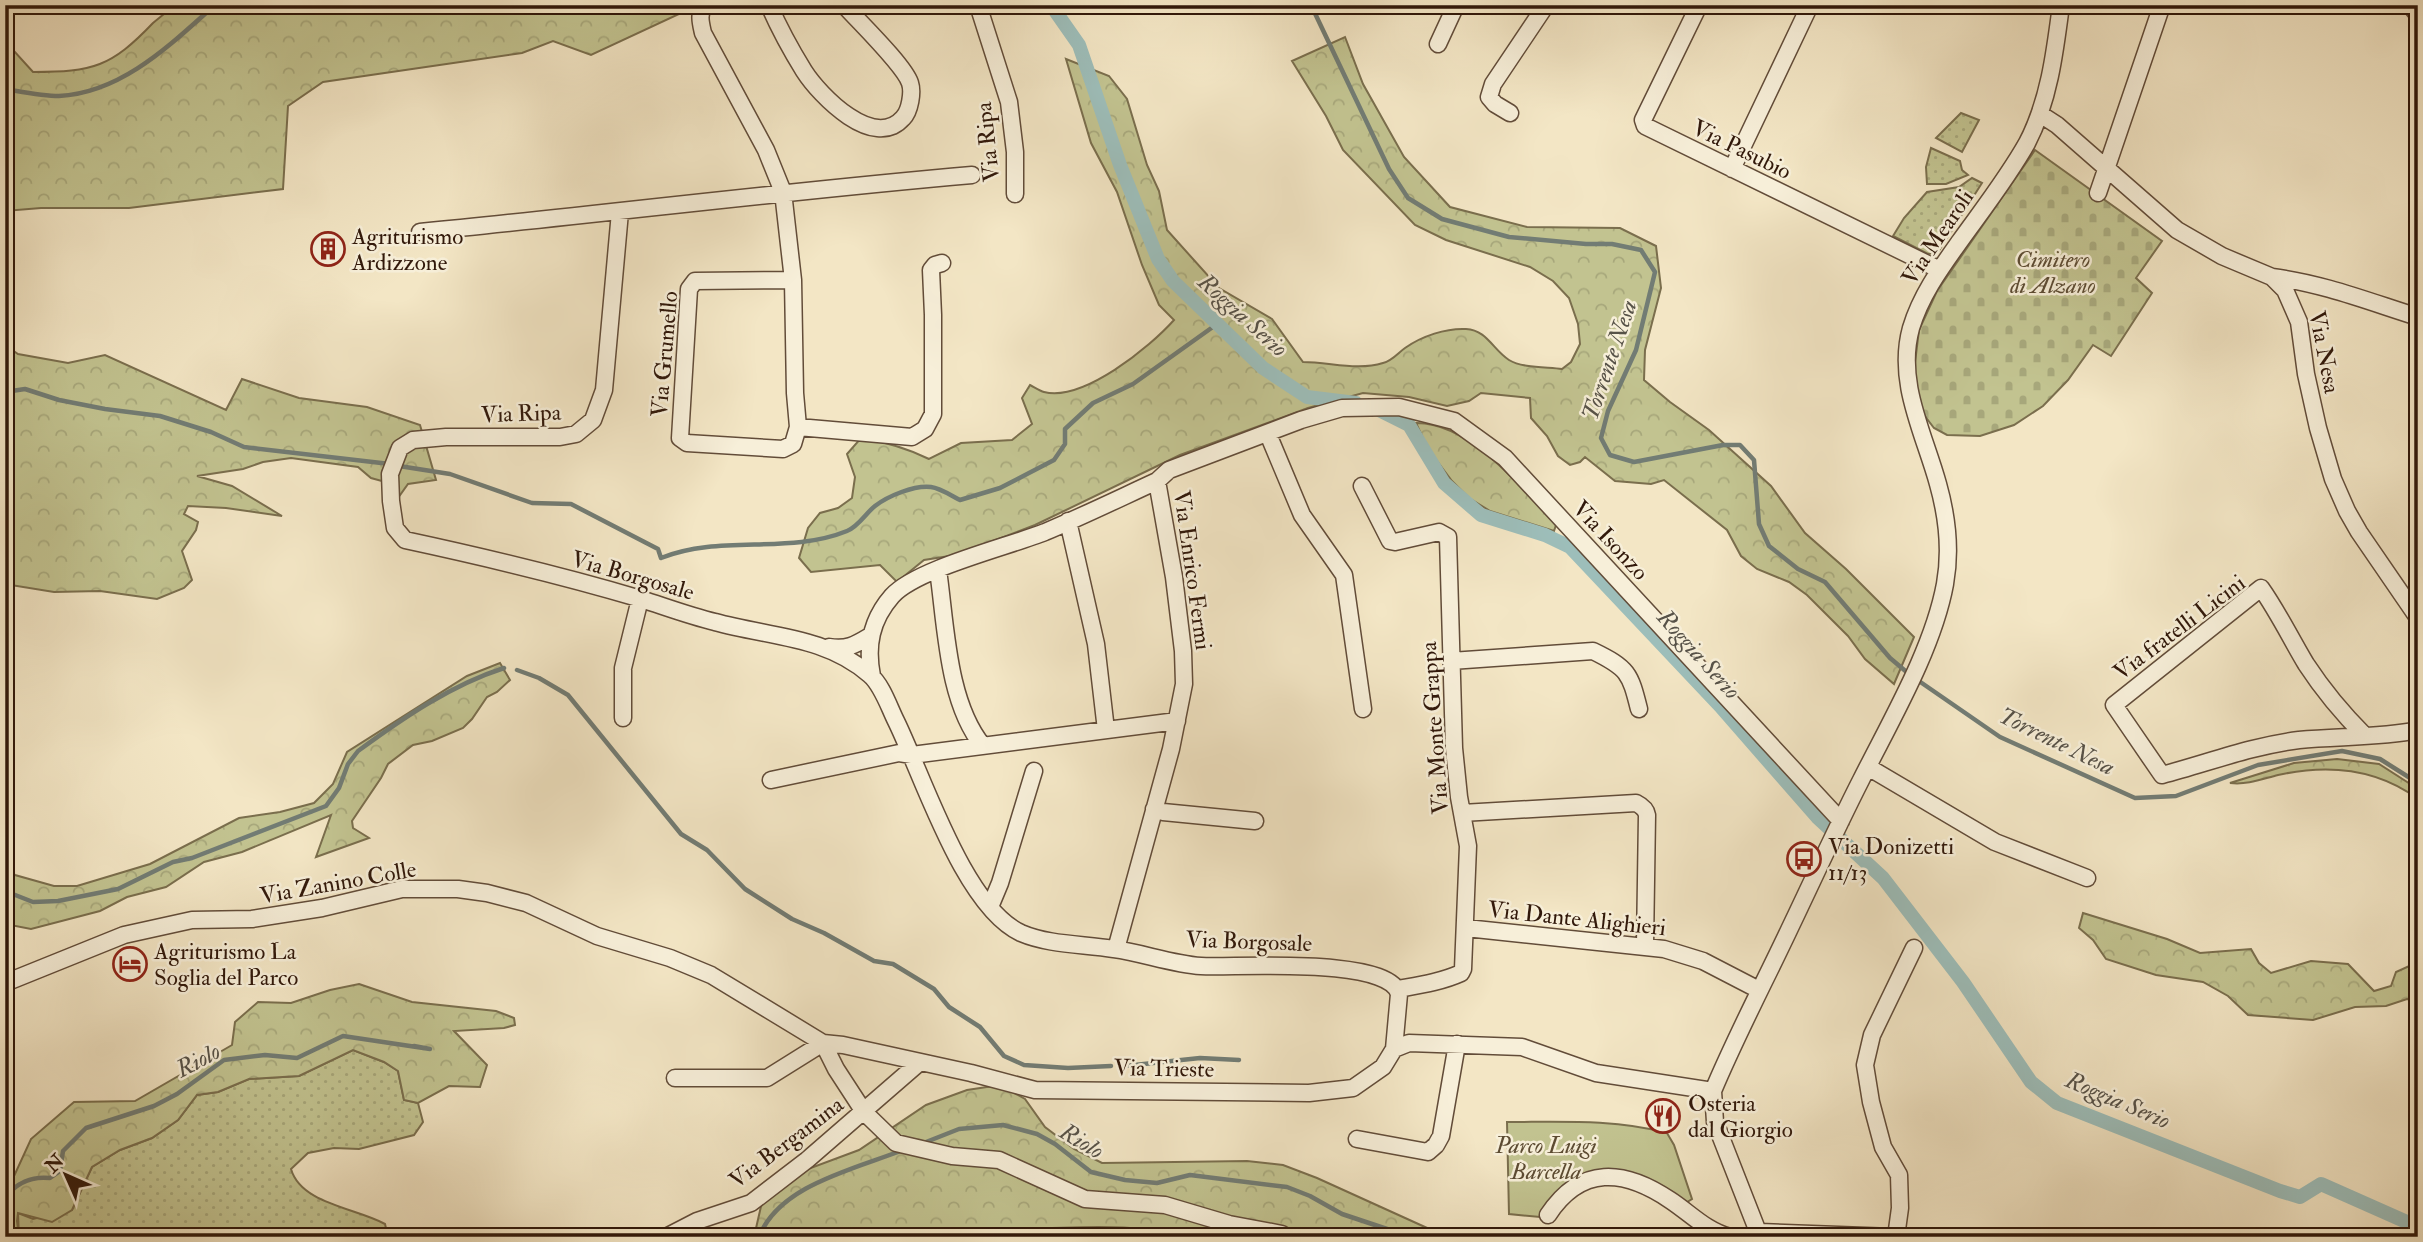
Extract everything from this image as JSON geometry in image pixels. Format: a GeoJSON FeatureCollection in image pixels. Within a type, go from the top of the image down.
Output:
{"type":"FeatureCollection","features":[{"type":"Feature","properties":{"kind":"street"},"geometry":{"type":"LineString","coordinates":[[704,5],[700,22],[703,33],[766,150],[783,192],[793,280],[798,427],[912,437],[925,429],[933,414],[931,270],[935,265],[943,263]]}},
{"type":"Feature","properties":{"kind":"street"},"geometry":{"type":"LineString","coordinates":[[769,5],[806,73],[824,95],[846,115],[862,124],[874,129],[889,127],[904,118],[910,104],[911,84],[903,69],[844,5]]}},
{"type":"Feature","properties":{"kind":"street","name":"Via Ripa"},"geometry":{"type":"LineString","coordinates":[[978,5],[1009,102],[1015,152],[1015,194]]}},
{"type":"Feature","properties":{"kind":"street"},"geometry":{"type":"LineString","coordinates":[[1438,44],[1456,5]]}},
{"type":"Feature","properties":{"kind":"street"},"geometry":{"type":"LineString","coordinates":[[1510,113],[1489,97],[1493,84],[1546,5]]}},
{"type":"Feature","properties":{"kind":"street","name":"Via Pasubio"},"geometry":{"type":"LineString","coordinates":[[1699,5],[1643,120],[1645,126],[1940,270]]}},
{"type":"Feature","properties":{"kind":"street"},"geometry":{"type":"LineString","coordinates":[[1732,169],[1810,5]]}},
{"type":"Feature","properties":{"kind":"street","name":"Via Mearoli"},"geometry":{"type":"LineString","coordinates":[[1713,1091],[1825,852],[1904,694],[1933,628],[1947,564],[1945,515],[1939,485],[1913,405],[1906,353],[1920,301],[2007,175],[2040,114],[2057,38],[2061,5]]}},
{"type":"Feature","properties":{"kind":"street"},"geometry":{"type":"LineString","coordinates":[[2098,193],[2162,5]]}},
{"type":"Feature","properties":{"kind":"street"},"geometry":{"type":"LineString","coordinates":[[2410,5],[2418,15]]}},
{"type":"Feature","properties":{"kind":"street","name":"Via Nesa"},"geometry":{"type":"LineString","coordinates":[[2040,114],[2057,125],[2177,230],[2222,256],[2272,277],[2290,297],[2299,322],[2315,415],[2333,479],[2347,512],[2418,618]]}},
{"type":"Feature","properties":{"kind":"street","name":"Via Ripa"},"geometry":{"type":"LineString","coordinates":[[420,232],[783,192],[972,175]]}},
{"type":"Feature","properties":{"kind":"street","name":"Via Ripa"},"geometry":{"type":"LineString","coordinates":[[428,545],[405,540],[395,528],[390,474],[400,448],[413,440],[446,437],[560,437],[576,434],[593,420],[604,390],[620,212]]}},
{"type":"Feature","properties":{"kind":"street"},"geometry":{"type":"LineString","coordinates":[[2272,277],[2328,289],[2418,317]]}},
{"type":"Feature","properties":{"kind":"street","name":"Via Grumello"},"geometry":{"type":"LineString","coordinates":[[793,280],[695,281],[689,289],[680,438],[687,443],[783,449],[793,444],[798,427]]}},
{"type":"Feature","properties":{"kind":"street"},"geometry":{"type":"LineString","coordinates":[[2290,297],[2298,292],[2328,289]]}},
{"type":"Feature","properties":{"kind":"street","name":"Via Isonzo"},"geometry":{"type":"LineString","coordinates":[[1268,434],[1301,420],[1342,408],[1399,407],[1454,421],[1504,458],[1841,821]]}},
{"type":"Feature","properties":{"kind":"street"},"geometry":{"type":"LineString","coordinates":[[1268,434],[1302,515],[1344,575],[1363,709]]}},
{"type":"Feature","properties":{"kind":"street","name":"Via Enrico Fermi"},"geometry":{"type":"LineString","coordinates":[[1116,949],[1177,721],[1184,684],[1174,577],[1157,481],[1169,470],[1268,434]]}},
{"type":"Feature","properties":{"kind":"street"},"geometry":{"type":"LineString","coordinates":[[872,676],[868,651],[874,623],[893,595],[919,577],[1045,532],[1157,481]]}},
{"type":"Feature","properties":{"kind":"street","name":"Via Monte Grappa"},"geometry":{"type":"LineString","coordinates":[[1362,486],[1390,541],[1439,532],[1448,537],[1454,748],[1468,846],[1466,928],[1461,973],[1433,983],[1398,989]]}},
{"type":"Feature","properties":{"kind":"street"},"geometry":{"type":"LineString","coordinates":[[1068,521],[1096,644],[1106,730]]}},
{"type":"Feature","properties":{"kind":"street","name":"Via Borgosale"},"geometry":{"type":"LineString","coordinates":[[428,545],[640,599],[724,625],[827,647],[843,649],[870,636]]}},
{"type":"Feature","properties":{"kind":"street"},"geometry":{"type":"LineString","coordinates":[[938,570],[959,698],[970,730],[983,746]]}},
{"type":"Feature","properties":{"kind":"street","name":"Via fratelli Licini"},"geometry":{"type":"LineString","coordinates":[[2365,736],[2341,712],[2307,665],[2276,609],[2261,588],[2114,705],[2162,775],[2266,745],[2300,740],[2365,736],[2418,730]]}},
{"type":"Feature","properties":{"kind":"street"},"geometry":{"type":"LineString","coordinates":[[623,718],[623,668],[640,599]]}},
{"type":"Feature","properties":{"kind":"street","name":"Via Borgosale"},"geometry":{"type":"LineString","coordinates":[[827,647],[872,676],[975,890],[1018,931],[1040,940],[1116,949],[1198,966],[1326,966],[1379,976],[1389,980],[1398,989]]}},
{"type":"Feature","properties":{"kind":"street"},"geometry":{"type":"LineString","coordinates":[[1451,662],[1593,651],[1613,661],[1629,675],[1639,709]]}},
{"type":"Feature","properties":{"kind":"street"},"geometry":{"type":"LineString","coordinates":[[771,780],[899,753],[912,755],[1177,721]]}},
{"type":"Feature","properties":{"kind":"street"},"geometry":{"type":"LineString","coordinates":[[1868,766],[1996,842],[2087,878]]}},
{"type":"Feature","properties":{"kind":"street"},"geometry":{"type":"LineString","coordinates":[[990,907],[1000,883],[1034,771]]}},
{"type":"Feature","properties":{"kind":"street"},"geometry":{"type":"LineString","coordinates":[[1462,813],[1636,803],[1641,806],[1647,815],[1645,945]]}},
{"type":"Feature","properties":{"kind":"street"},"geometry":{"type":"LineString","coordinates":[[1154,809],[1255,821]]}},
{"type":"Feature","properties":{"kind":"street","name":"Via Zanino Colle"},"geometry":{"type":"LineString","coordinates":[[5,983],[113,939],[192,920],[252,919],[322,908],[402,889],[458,889],[487,892],[526,903],[608,940],[670,958],[711,975],[823,1043],[920,1062]]}},
{"type":"Feature","properties":{"kind":"street","name":"Via Dante Alighieri"},"geometry":{"type":"LineString","coordinates":[[1466,928],[1645,945],[1703,961],[1759,990]]}},
{"type":"Feature","properties":{"kind":"street"},"geometry":{"type":"LineString","coordinates":[[1398,989],[1394,1049],[1409,1043],[1522,1047],[1596,1073],[1713,1091],[1715,1122],[1758,1235],[1895,1237],[1900,1208],[1899,1175],[1884,1147],[1871,1102],[1865,1065],[1872,1035],[1914,948]]}},
{"type":"Feature","properties":{"kind":"street"},"geometry":{"type":"LineString","coordinates":[[675,1078],[766,1078],[823,1043],[836,1069],[864,1112],[899,1144],[952,1156],[999,1160],[1085,1199],[1166,1205],[1228,1224],[1282,1234],[1285,1237]]}},
{"type":"Feature","properties":{"kind":"street"},"geometry":{"type":"LineString","coordinates":[[1357,1139],[1428,1152],[1433,1148],[1441,1136],[1457,1044]]}},
{"type":"Feature","properties":{"kind":"street","name":"Via Trieste"},"geometry":{"type":"LineString","coordinates":[[920,1062],[1035,1090],[1309,1093],[1353,1088],[1383,1066],[1394,1049]]}},
{"type":"Feature","properties":{"kind":"street","name":"Via Bergamina"},"geometry":{"type":"LineString","coordinates":[[666,1237],[697,1221],[751,1203],[864,1112],[920,1062]]}},
{"type":"Feature","properties":{"kind":"street"},"geometry":{"type":"LineString","coordinates":[[1548,1215],[1556,1203],[1580,1185],[1602,1175],[1615,1176],[1658,1192],[1708,1228],[1730,1237]]}},
{"type":"Feature","properties":{"kind":"green space"},"geometry":{"type":"Polygon","coordinates":[[[174,5],[684,5],[679,14],[591,55],[553,41],[522,53],[323,82],[288,106],[283,189],[129,208],[41,208],[5,211],[5,41],[33,72],[86,68],[100,64],[125,49],[174,5]]]}},
{"type":"Feature","properties":{"kind":"green space"},"geometry":{"type":"Polygon","coordinates":[[[1345,37],[1363,84],[1404,157],[1450,207],[1527,227],[1620,228],[1656,246],[1661,288],[1645,350],[1644,380],[1709,430],[1771,486],[1805,533],[1846,569],[1914,637],[1894,684],[1865,659],[1848,636],[1807,595],[1789,582],[1757,569],[1741,556],[1727,530],[1664,480],[1651,484],[1615,481],[1585,457],[1570,465],[1558,456],[1547,436],[1531,418],[1530,398],[1481,393],[1469,401],[1447,406],[1409,397],[1363,393],[1308,408],[1180,455],[1035,525],[956,555],[924,560],[897,582],[880,565],[811,572],[799,558],[808,528],[820,513],[838,508],[852,498],[855,477],[847,454],[861,438],[896,446],[929,459],[961,443],[1012,440],[1032,424],[1022,398],[1030,385],[1044,392],[1060,393],[1096,381],[1133,357],[1174,320],[1159,305],[1117,192],[1091,143],[1066,59],[1109,76],[1127,99],[1147,165],[1159,191],[1167,230],[1219,288],[1272,319],[1303,362],[1353,366],[1383,363],[1426,336],[1442,331],[1466,329],[1479,333],[1514,363],[1562,369],[1571,362],[1580,344],[1578,324],[1569,298],[1553,281],[1530,267],[1446,240],[1415,225],[1343,150],[1326,116],[1292,61],[1345,37]]]}},
{"type":"Feature","properties":{"kind":"green space"},"geometry":{"type":"Polygon","coordinates":[[[1961,113],[1979,120],[1962,152],[1936,138],[1961,113]]]}},
{"type":"Feature","properties":{"kind":"green space"},"geometry":{"type":"Polygon","coordinates":[[[1931,148],[1960,161],[1962,170],[1968,175],[1946,184],[1927,184],[1926,167],[1931,148]]]}},
{"type":"Feature","properties":{"kind":"green space","name":"Cimitero di Alzano"},"geometry":{"type":"Polygon","coordinates":[[[2035,150],[2162,241],[2136,278],[2152,293],[2111,356],[2093,345],[2068,380],[2043,406],[2014,425],[1980,436],[1947,435],[1934,428],[1921,411],[1914,371],[1919,330],[1937,291],[2035,150]]]}},
{"type":"Feature","properties":{"kind":"green space"},"geometry":{"type":"Polygon","coordinates":[[[1972,178],[1982,183],[1938,252],[1928,254],[1893,236],[1904,218],[1927,192],[1959,187],[1972,178]]]}},
{"type":"Feature","properties":{"kind":"green space"},"geometry":{"type":"Polygon","coordinates":[[[5,345],[18,354],[68,363],[105,355],[226,410],[242,379],[299,398],[367,407],[420,425],[436,480],[408,484],[388,512],[382,481],[371,478],[358,467],[291,458],[197,476],[232,486],[282,516],[188,506],[184,514],[198,522],[196,530],[182,551],[192,580],[184,588],[157,599],[100,591],[54,592],[11,585],[5,587],[5,345]]]}},
{"type":"Feature","properties":{"kind":"green space"},"geometry":{"type":"Polygon","coordinates":[[[1416,423],[1455,433],[1475,445],[1527,493],[1556,525],[1554,531],[1490,511],[1469,498],[1452,481],[1428,449],[1416,423]]]}},
{"type":"Feature","properties":{"kind":"green space"},"geometry":{"type":"Polygon","coordinates":[[[500,663],[510,680],[487,697],[463,728],[432,741],[413,745],[388,764],[352,821],[353,828],[369,838],[316,857],[331,815],[242,852],[204,862],[166,887],[127,897],[100,911],[31,929],[5,924],[5,865],[15,875],[54,886],[77,886],[150,864],[239,818],[280,812],[314,803],[333,784],[347,752],[467,676],[500,663]]]}},
{"type":"Feature","properties":{"kind":"green space"},"geometry":{"type":"Polygon","coordinates":[[[2337,759],[2379,764],[2418,789],[2418,799],[2385,781],[2351,771],[2315,770],[2230,783],[2294,763],[2337,759]]]}},
{"type":"Feature","properties":{"kind":"green space"},"geometry":{"type":"Polygon","coordinates":[[[2083,913],[2167,939],[2200,953],[2251,949],[2259,963],[2271,973],[2311,961],[2348,964],[2374,991],[2391,986],[2396,972],[2418,962],[2418,1000],[2407,999],[2386,1006],[2355,1007],[2313,1020],[2248,1015],[2228,996],[2203,982],[2156,975],[2106,959],[2093,940],[2079,928],[2083,913]]]}},
{"type":"Feature","properties":{"kind":"green space"},"geometry":{"type":"Polygon","coordinates":[[[359,984],[412,1002],[496,1011],[514,1018],[515,1025],[454,1031],[487,1065],[480,1087],[449,1086],[418,1103],[404,1100],[398,1071],[384,1062],[353,1050],[299,1076],[249,1079],[218,1092],[197,1095],[178,1120],[152,1138],[120,1150],[92,1167],[72,1210],[52,1222],[18,1213],[19,1237],[5,1237],[5,1160],[15,1174],[31,1139],[74,1102],[135,1101],[232,1045],[235,1022],[258,1002],[291,1003],[359,984]]]}},
{"type":"Feature","properties":{"kind":"green space"},"geometry":{"type":"Polygon","coordinates":[[[353,1050],[384,1062],[398,1071],[404,1100],[418,1103],[423,1122],[414,1135],[359,1149],[334,1148],[308,1153],[291,1169],[297,1181],[317,1198],[385,1224],[388,1237],[19,1237],[18,1213],[33,1219],[72,1210],[92,1167],[120,1150],[152,1138],[178,1120],[197,1095],[218,1092],[249,1079],[299,1076],[353,1050]]]}},
{"type":"Feature","properties":{"kind":"green space"},"geometry":{"type":"Polygon","coordinates":[[[1000,1085],[1025,1099],[1045,1127],[1074,1149],[1102,1163],[1247,1161],[1283,1165],[1447,1237],[1185,1237],[1151,1230],[1098,1227],[1046,1228],[1044,1237],[754,1237],[762,1202],[789,1176],[859,1150],[926,1105],[967,1090],[1000,1085]]]}},
{"type":"Feature","properties":{"kind":"green space","name":"Parco Luigi Barcella"},"geometry":{"type":"Polygon","coordinates":[[[1507,1122],[1608,1123],[1667,1133],[1674,1145],[1692,1199],[1684,1204],[1606,1171],[1548,1206],[1540,1217],[1509,1214],[1507,1122]]]}},
{"type":"Feature","properties":{"kind":"waterway"},"geometry":{"type":"LineString","coordinates":[[5,89],[59,96],[104,86],[144,64],[215,5]]}},
{"type":"Feature","properties":{"kind":"waterway","name":"Roggia Serio"},"geometry":{"type":"LineString","coordinates":[[1051,5],[1079,45],[1120,165],[1158,259],[1173,281],[1263,368],[1307,397],[1356,403]]}},
{"type":"Feature","properties":{"kind":"waterway","name":"Torrente Nesa"},"geometry":{"type":"LineString","coordinates":[[1311,5],[1389,169],[1408,198],[1442,219],[1509,237],[1612,244],[1641,250],[1655,272],[1636,350],[1608,411],[1601,438],[1610,455],[1634,462],[1723,445],[1740,445],[1754,460],[1759,524],[1769,546],[1798,569],[1825,582],[1890,658],[1909,674]]}},
{"type":"Feature","properties":{"kind":"waterway"},"geometry":{"type":"LineString","coordinates":[[399,466],[450,474],[532,503],[571,504],[658,549],[661,558],[707,547],[778,544],[825,538],[851,529],[875,506],[902,492],[931,487],[960,500],[1000,488],[1054,460],[1065,444],[1065,429],[1093,403],[1133,384],[1217,324]]}},
{"type":"Feature","properties":{"kind":"waterway"},"geometry":{"type":"LineString","coordinates":[[5,392],[25,389],[59,400],[160,416],[211,432],[244,447],[390,464]]}},
{"type":"Feature","properties":{"kind":"waterway","name":"Roggia Serio"},"geometry":{"type":"LineString","coordinates":[[1375,408],[1409,425],[1444,483],[1481,515],[1545,535],[1570,547],[1720,706],[1817,817],[1883,878],[1963,982],[2031,1082],[2057,1103],[2280,1191],[2300,1197],[2321,1184],[2418,1227]]}},
{"type":"Feature","properties":{"kind":"waterway"},"geometry":{"type":"LineString","coordinates":[[5,891],[33,902],[58,901],[118,889],[173,862],[192,858],[326,806],[339,788],[348,764],[358,751],[446,693],[504,668]]}},
{"type":"Feature","properties":{"kind":"waterway"},"geometry":{"type":"LineString","coordinates":[[517,670],[539,678],[568,695],[681,834],[707,850],[745,889],[792,919],[824,933],[874,961],[893,964],[934,989],[949,1007],[980,1027],[1004,1056],[1024,1065],[1068,1068],[1111,1066]]}},
{"type":"Feature","properties":{"kind":"waterway","name":"Torrente Nesa"},"geometry":{"type":"LineString","coordinates":[[1916,679],[2000,737],[2135,798],[2176,796],[2258,765],[2342,751],[2380,759],[2418,783]]}},
{"type":"Feature","properties":{"kind":"waterway","name":"Riolo"},"geometry":{"type":"LineString","coordinates":[[5,1198],[14,1188],[25,1182],[50,1178],[60,1171],[63,1151],[86,1128],[154,1106],[177,1094],[224,1060],[265,1055],[297,1058],[343,1036],[430,1049],[414,1046]]}},
{"type":"Feature","properties":{"kind":"waterway"},"geometry":{"type":"LineString","coordinates":[[1125,1066],[1200,1058],[1239,1060]]}},
{"type":"Feature","properties":{"kind":"waterway","name":"Riolo"},"geometry":{"type":"LineString","coordinates":[[921,1144],[959,1129],[1003,1125],[1037,1134],[1055,1144],[1091,1172],[1125,1180],[1157,1183],[1190,1175],[1287,1187],[1342,1214],[1411,1237]]}},
{"type":"Feature","properties":{"kind":"waterway","name":"Riolo"},"geometry":{"type":"LineString","coordinates":[[759,1237],[769,1219],[783,1204],[801,1192],[820,1181],[903,1150]]}},
{"type":"Feature","properties":{"kind":"place","name":"Agriturismo Ardizzone"},"geometry":{"type":"Point","coordinates":[328,249]}},
{"type":"Feature","properties":{"kind":"place","name":"Via Donizetti 11/13"},"geometry":{"type":"Point","coordinates":[1804,859]}},
{"type":"Feature","properties":{"kind":"place","name":"Agriturismo La Soglia del Parco"},"geometry":{"type":"Point","coordinates":[130,964]}},
{"type":"Feature","properties":{"kind":"place","name":"Osteria dal Giorgio"},"geometry":{"type":"Point","coordinates":[1663,1116]}}]}
